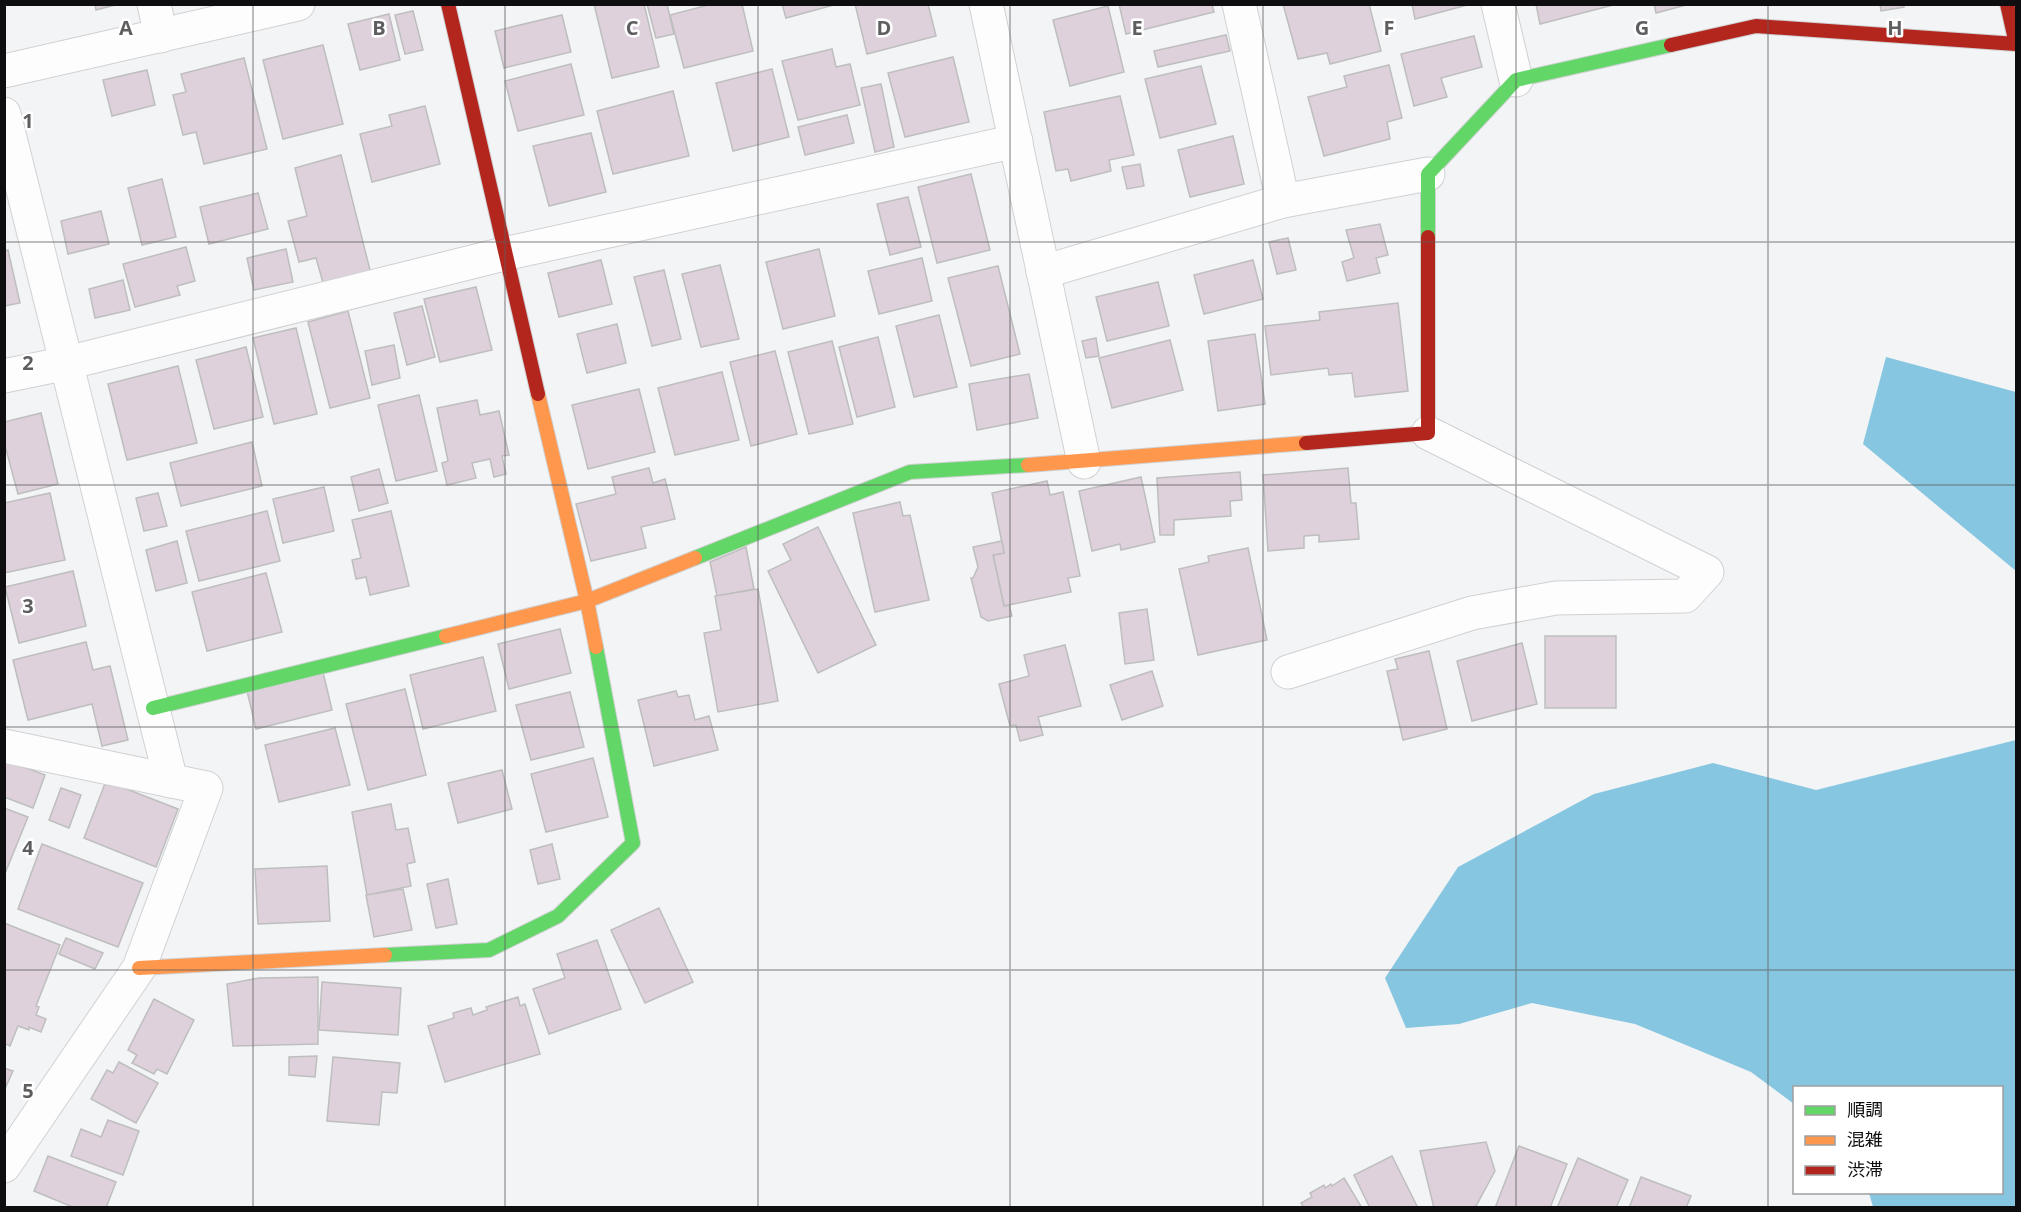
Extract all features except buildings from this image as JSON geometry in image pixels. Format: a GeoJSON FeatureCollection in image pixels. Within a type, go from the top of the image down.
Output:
{"type":"FeatureCollection","features":[{"type":"Feature","properties":{"kind":"street"},"geometry":{"type":"LineString","coordinates":[[4,71],[158,20],[298,4]]}},
{"type":"Feature","properties":{"kind":"street"},"geometry":{"type":"LineString","coordinates":[[139,968],[489,950],[558,916],[633,843],[587,601],[504,254],[448,4]]}},
{"type":"Feature","properties":{"kind":"street"},"geometry":{"type":"LineString","coordinates":[[986,4],[1084,462]]}},
{"type":"Feature","properties":{"kind":"street"},"geometry":{"type":"LineString","coordinates":[[1239,4],[1283,201]]}},
{"type":"Feature","properties":{"kind":"street"},"geometry":{"type":"LineString","coordinates":[[1498,4],[1516,80]]}},
{"type":"Feature","properties":{"kind":"street"},"geometry":{"type":"LineString","coordinates":[[1043,272],[1283,201],[1428,174],[1516,80],[1754,15],[2016,44],[2007,4]]}},
{"type":"Feature","properties":{"kind":"street"},"geometry":{"type":"LineString","coordinates":[[4,114],[171,781]]}},
{"type":"Feature","properties":{"kind":"street"},"geometry":{"type":"LineString","coordinates":[[4,376],[67,363],[504,254],[1016,141]]}},
{"type":"Feature","properties":{"kind":"street"},"geometry":{"type":"LineString","coordinates":[[1428,174],[1428,433]]}},
{"type":"Feature","properties":{"kind":"street"},"geometry":{"type":"LineString","coordinates":[[153,708],[587,601],[910,472],[1084,462],[1428,433],[1707,572],[1684,596],[1556,598],[1472,614],[1288,672]]}},
{"type":"Feature","properties":{"kind":"street"},"geometry":{"type":"LineString","coordinates":[[4,746],[206,788],[139,968],[4,1166]]}},
{"type":"Feature","properties":{"kind":"water"},"geometry":{"type":"Polygon","coordinates":[[[1886,357],[2016,392],[2016,571],[1863,444],[1886,357]]]}},
{"type":"Feature","properties":{"kind":"water"},"geometry":{"type":"Polygon","coordinates":[[[2016,740],[2016,1207],[1873,1207],[1869,1194],[2003,1194],[2003,1086],[1793,1086],[1793,1103],[1751,1072],[1635,1024],[1532,1003],[1459,1024],[1406,1028],[1385,978],[1458,867],[1594,794],[1713,763],[1816,790],[2016,740]]]}},
{"type":"Feature","properties":{"kind":"traffic: fast"},"geometry":{"type":"LineString","coordinates":[[1428,237],[1428,174],[1516,80],[1671,45]]}},
{"type":"Feature","properties":{"kind":"traffic: fast"},"geometry":{"type":"LineString","coordinates":[[695,558],[910,472],[1028,465]]}},
{"type":"Feature","properties":{"kind":"traffic: fast"},"geometry":{"type":"LineString","coordinates":[[153,708],[446,636]]}},
{"type":"Feature","properties":{"kind":"traffic: fast"},"geometry":{"type":"LineString","coordinates":[[385,955],[489,950],[558,916],[633,843],[596,647]]}},
{"type":"Feature","properties":{"kind":"traffic: slow"},"geometry":{"type":"LineString","coordinates":[[538,394],[596,647]]}},
{"type":"Feature","properties":{"kind":"traffic: slow"},"geometry":{"type":"LineString","coordinates":[[1028,465],[1306,443]]}},
{"type":"Feature","properties":{"kind":"traffic: slow"},"geometry":{"type":"LineString","coordinates":[[446,636],[587,601],[695,558]]}},
{"type":"Feature","properties":{"kind":"traffic: slow"},"geometry":{"type":"LineString","coordinates":[[139,968],[385,955]]}},
{"type":"Feature","properties":{"kind":"traffic: jam"},"geometry":{"type":"LineString","coordinates":[[448,4],[538,394]]}},
{"type":"Feature","properties":{"kind":"traffic: jam"},"geometry":{"type":"LineString","coordinates":[[1671,45],[1756,26],[2016,44],[2007,4]]}},
{"type":"Feature","properties":{"kind":"traffic: jam"},"geometry":{"type":"LineString","coordinates":[[1306,443],[1428,433],[1428,237]]}}]}
